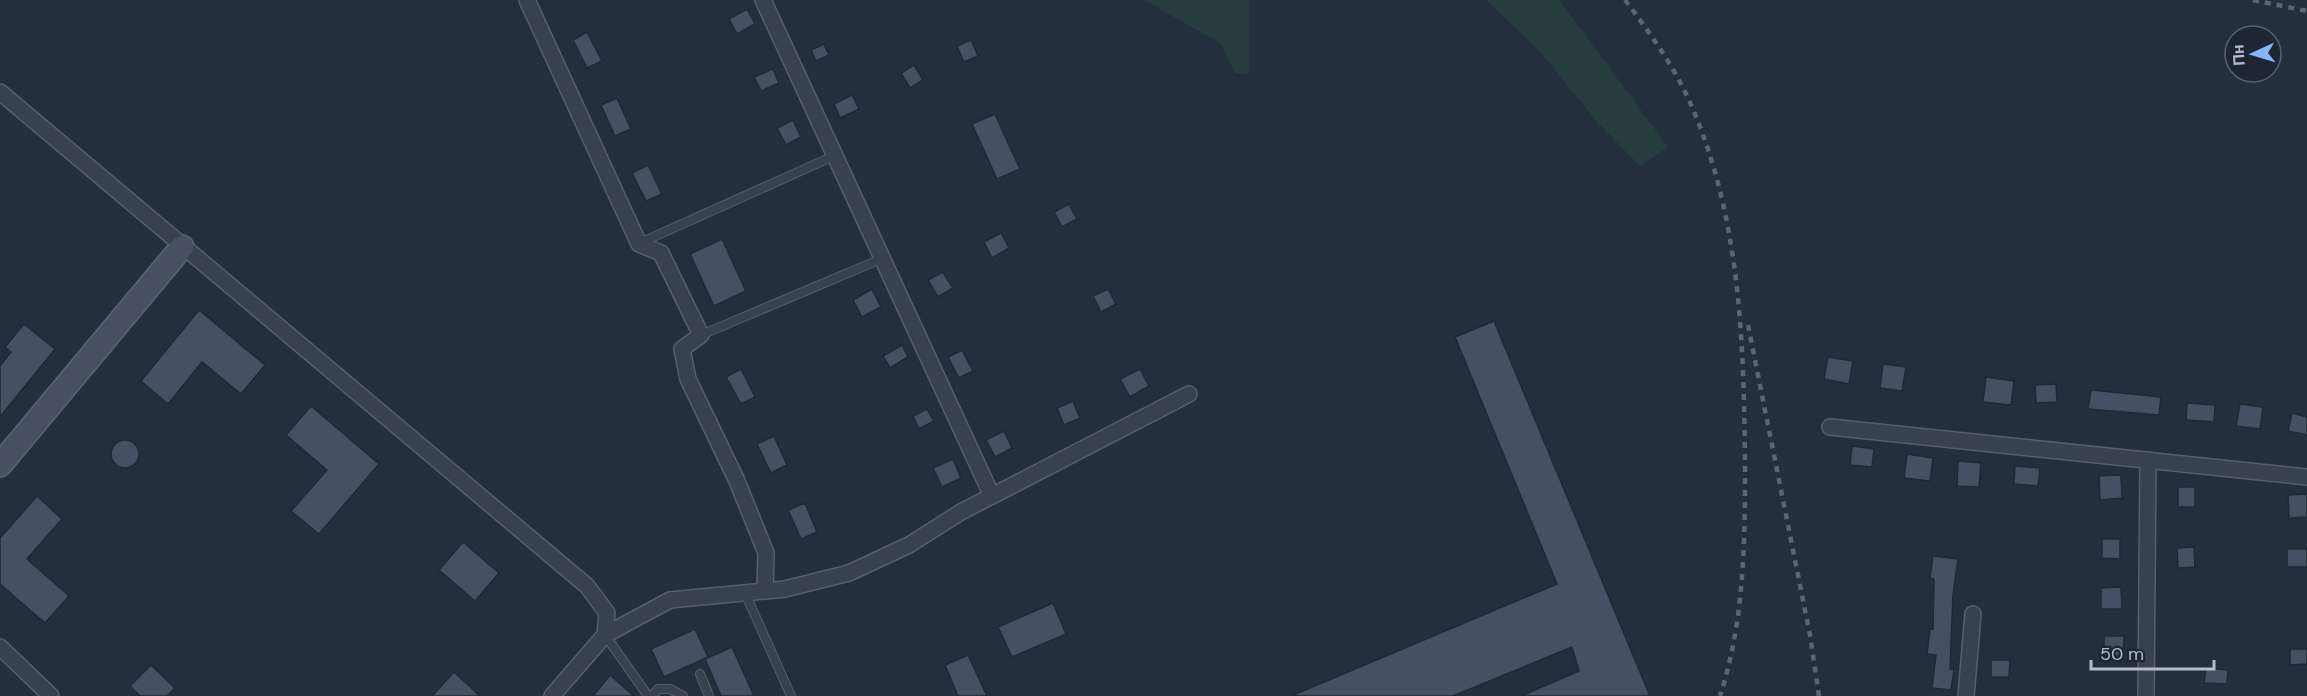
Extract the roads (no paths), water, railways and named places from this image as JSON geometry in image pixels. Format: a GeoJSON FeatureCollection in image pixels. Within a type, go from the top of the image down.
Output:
{"type":"FeatureCollection","features":[{"type":"Feature","properties":{"kind":"street"},"geometry":{"type":"LineString","coordinates":[[529,0],[639,244],[661,253],[701,335],[682,349],[688,379],[737,481],[766,553],[765,591]]}},
{"type":"Feature","properties":{"kind":"street"},"geometry":{"type":"LineString","coordinates":[[763,0],[992,496]]}},
{"type":"Feature","properties":{"kind":"street"},"geometry":{"type":"LineString","coordinates":[[0,92],[587,586],[607,613],[605,635]]}},
{"type":"Feature","properties":{"kind":"street"},"geometry":{"type":"LineString","coordinates":[[0,465],[182,247]]}},
{"type":"Feature","properties":{"kind":"street"},"geometry":{"type":"LineString","coordinates":[[552,696],[605,635],[670,600],[785,589],[849,573],[909,544],[992,496],[1189,394]]}},
{"type":"Feature","properties":{"kind":"street"},"geometry":{"type":"LineString","coordinates":[[1830,427],[2307,477]]}},
{"type":"Feature","properties":{"kind":"street"},"geometry":{"type":"LineString","coordinates":[[2146,696],[2148,460]]}},
{"type":"Feature","properties":{"kind":"street"},"geometry":{"type":"LineString","coordinates":[[1966,696],[1973,614]]}},
{"type":"Feature","properties":{"kind":"street"},"geometry":{"type":"LineString","coordinates":[[0,647],[51,696]]}},
{"type":"Feature","properties":{"kind":"lane"},"geometry":{"type":"LineString","coordinates":[[639,244],[836,155]]}},
{"type":"Feature","properties":{"kind":"lane"},"geometry":{"type":"LineString","coordinates":[[701,335],[881,259]]}},
{"type":"Feature","properties":{"kind":"lane"},"geometry":{"type":"LineString","coordinates":[[745,593],[790,696]]}},
{"type":"Feature","properties":{"kind":"lane"},"geometry":{"type":"LineString","coordinates":[[605,635],[648,696]]}},
{"type":"Feature","properties":{"kind":"lane"},"geometry":{"type":"LineString","coordinates":[[700,674],[709,696]]}},
{"type":"Feature","properties":{"kind":"lane"},"geometry":{"type":"LineString","coordinates":[[652,696],[658,689],[670,689],[683,696]]}},
{"type":"Feature","properties":{"kind":"railway"},"geometry":{"type":"LineString","coordinates":[[1625,0],[1653,38],[1686,93],[1708,150],[1721,194],[1730,239],[1741,330],[1745,497],[1742,583],[1734,640],[1720,696]]}},
{"type":"Feature","properties":{"kind":"railway"},"geometry":{"type":"LineString","coordinates":[[2253,0],[2307,11]]}},
{"type":"Feature","properties":{"kind":"railway"},"geometry":{"type":"LineString","coordinates":[[1748,325],[1810,635],[1819,696]]}}]}
